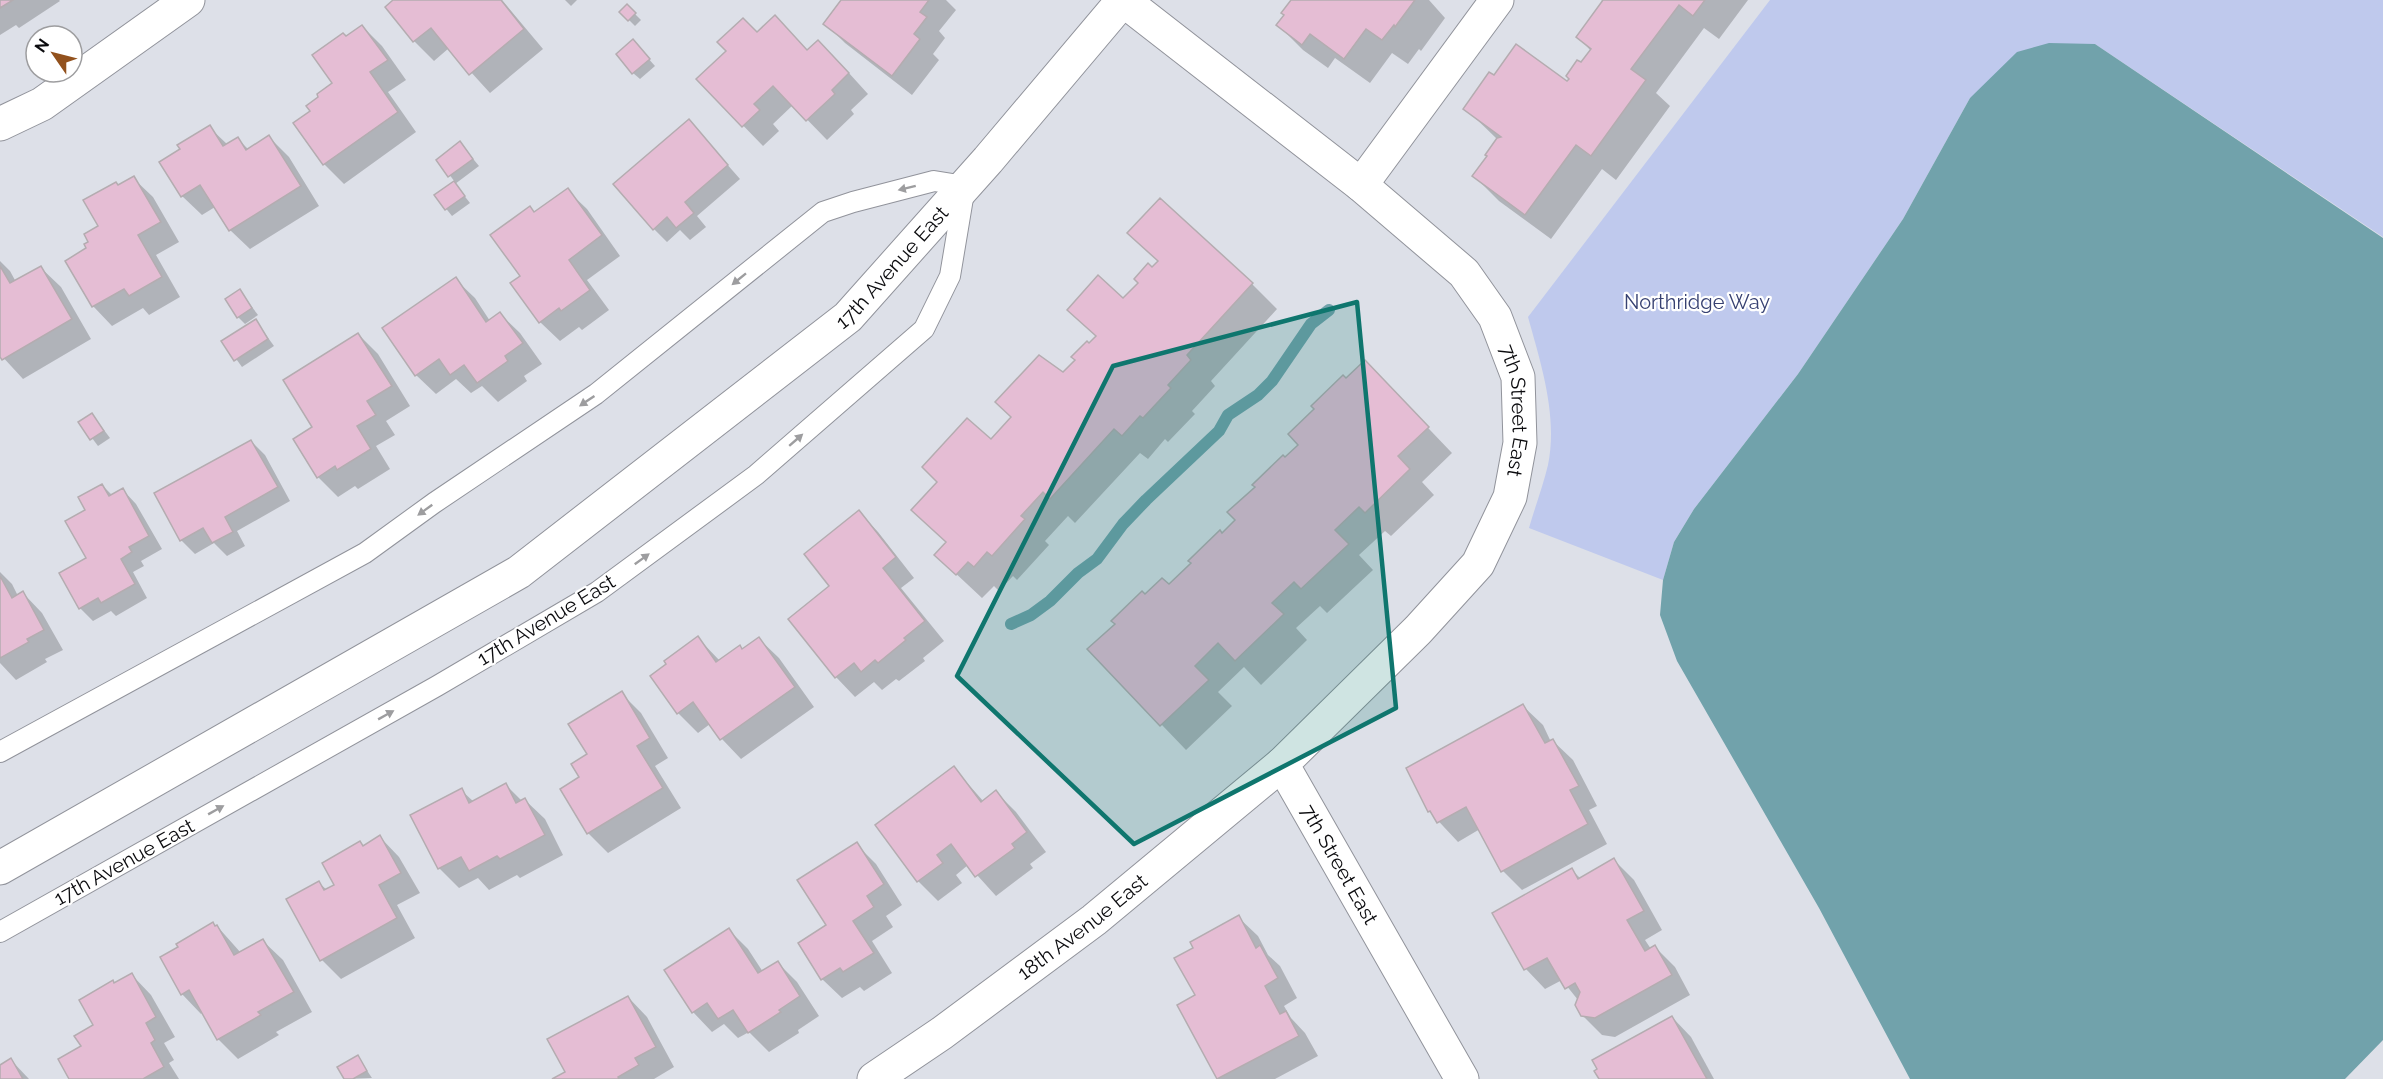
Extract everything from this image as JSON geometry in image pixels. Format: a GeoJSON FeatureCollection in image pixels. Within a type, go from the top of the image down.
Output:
{"type":"FeatureCollection","features":[{"type":"Feature","properties":{"kind":"street"},"geometry":{"type":"LineString","coordinates":[[0,124],[42,104],[188,0]]}},
{"type":"Feature","properties":{"kind":"street","name":"7th Street East"},"geometry":{"type":"LineString","coordinates":[[1123,0],[1361,185],[1464,273],[1495,317],[1518,377],[1520,443],[1510,497],[1478,564],[1418,630],[1282,764],[1462,1079]]}},
{"type":"Feature","properties":{"kind":"street","name":"17th Avenue East"},"geometry":{"type":"LineString","coordinates":[[0,868],[519,572],[848,317],[965,186],[1123,0]]}},
{"type":"Feature","properties":{"kind":"street"},"geometry":{"type":"LineString","coordinates":[[1361,185],[1497,0]]}},
{"type":"Feature","properties":{"kind":"street","name":"18th Avenue East"},"geometry":{"type":"LineString","coordinates":[[874,1079],[942,1034],[1094,920],[1282,764]]}},
{"type":"Feature","properties":{"kind":"lane","name":"17th Avenue East"},"geometry":{"type":"LineString","coordinates":[[0,752],[365,553],[434,503],[596,394],[823,212],[934,181],[965,186],[950,276],[924,329],[756,475],[597,592],[437,686],[0,932]]}},
{"type":"Feature","properties":{"kind":"highlighted area"},"geometry":{"type":"Polygon","coordinates":[[[1357,302],[1396,708],[1134,844],[957,676],[1113,366],[1357,302]]]}},
{"type":"Feature","properties":{"kind":"green space","name":"Northridge Way"},"geometry":{"type":"Polygon","coordinates":[[[1770,0],[2383,0],[2383,237],[2095,44],[1970,98],[1903,219],[1798,374],[1694,509],[1674,542],[1663,580],[1529,528],[1548,465],[1551,428],[1547,390],[1528,317],[1770,0]]]}},
{"type":"Feature","properties":{"kind":"shaded area"},"geometry":{"type":"Polygon","coordinates":[[[2049,43],[2095,44],[2383,238],[2383,1040],[2345,1079],[1910,1079],[1819,908],[1677,661],[1660,615],[1663,580],[1674,542],[1694,509],[1798,374],[1903,219],[1970,98],[2017,52],[2049,43]]]}},
{"type":"Feature","properties":{"kind":"building"},"geometry":{"type":"Polygon","coordinates":[[[0,0],[13,0],[0,8],[0,0]]]}},
{"type":"Feature","properties":{"kind":"building"},"geometry":{"type":"Polygon","coordinates":[[[393,0],[501,0],[524,29],[469,75],[431,28],[413,42],[385,7],[393,0]]]}},
{"type":"Feature","properties":{"kind":"building"},"geometry":{"type":"Polygon","coordinates":[[[841,0],[929,0],[920,12],[927,17],[914,34],[920,39],[892,76],[823,24],[841,0]]]}},
{"type":"Feature","properties":{"kind":"building"},"geometry":{"type":"Polygon","coordinates":[[[1291,0],[1415,0],[1382,40],[1366,29],[1344,59],[1310,34],[1302,45],[1276,25],[1284,15],[1281,13],[1291,0]]]}},
{"type":"Feature","properties":{"kind":"building"},"geometry":{"type":"Polygon","coordinates":[[[1603,0],[1705,0],[1693,16],[1679,5],[1631,69],[1646,80],[1591,156],[1576,145],[1525,215],[1472,176],[1497,138],[1501,137],[1463,109],[1489,72],[1494,75],[1516,44],[1567,81],[1569,79],[1566,76],[1577,60],[1581,62],[1591,49],[1576,37],[1603,0]]]}},
{"type":"Feature","properties":{"kind":"building"},"geometry":{"type":"Polygon","coordinates":[[[627,4],[636,13],[628,21],[619,12],[627,4]]]}},
{"type":"Feature","properties":{"kind":"building"},"geometry":{"type":"Polygon","coordinates":[[[775,15],[807,50],[818,40],[849,73],[832,90],[835,94],[806,121],[773,86],[754,104],[760,110],[742,127],[696,79],[726,51],[717,42],[743,18],[757,32],[775,15]]]}},
{"type":"Feature","properties":{"kind":"building"},"geometry":{"type":"Polygon","coordinates":[[[362,25],[388,60],[370,72],[398,112],[323,165],[293,123],[310,111],[306,106],[332,83],[312,55],[343,33],[346,36],[362,25]]]}},
{"type":"Feature","properties":{"kind":"building"},"geometry":{"type":"Polygon","coordinates":[[[633,39],[650,59],[632,74],[616,54],[633,39]]]}},
{"type":"Feature","properties":{"kind":"building"},"geometry":{"type":"Polygon","coordinates":[[[689,119],[728,165],[685,202],[694,213],[676,228],[667,217],[653,230],[613,184],[689,119]]]}},
{"type":"Feature","properties":{"kind":"building"},"geometry":{"type":"Polygon","coordinates":[[[210,125],[223,146],[238,137],[246,150],[269,135],[301,186],[229,231],[200,185],[181,197],[159,162],[180,149],[177,145],[210,125]]]}},
{"type":"Feature","properties":{"kind":"building"},"geometry":{"type":"Polygon","coordinates":[[[460,141],[473,159],[448,177],[436,160],[460,141]]]}},
{"type":"Feature","properties":{"kind":"building"},"geometry":{"type":"Polygon","coordinates":[[[134,176],[161,222],[138,235],[162,277],[129,296],[124,289],[92,307],[65,261],[86,248],[84,244],[88,242],[84,234],[98,226],[83,200],[116,182],[118,185],[134,176]]]}},
{"type":"Feature","properties":{"kind":"building"},"geometry":{"type":"Polygon","coordinates":[[[454,181],[465,196],[445,210],[434,195],[454,181]]]}},
{"type":"Feature","properties":{"kind":"building"},"geometry":{"type":"Polygon","coordinates":[[[568,188],[602,235],[569,260],[590,290],[561,311],[559,308],[539,323],[510,283],[520,276],[490,235],[530,206],[534,212],[568,188]]]}},
{"type":"Feature","properties":{"kind":"building"},"geometry":{"type":"Polygon","coordinates":[[[1160,198],[1253,283],[1187,355],[1191,360],[1168,385],[1171,388],[1143,418],[1140,416],[1122,436],[1114,429],[1050,499],[1043,492],[1021,516],[1025,519],[992,556],[987,552],[974,567],[968,562],[956,575],[934,555],[946,542],[911,510],[937,482],[922,467],[967,418],[991,439],[1011,417],[995,402],[1039,355],[1063,372],[1075,360],[1071,357],[1087,341],[1089,343],[1096,336],[1067,310],[1098,275],[1123,298],[1138,283],[1134,279],[1148,263],[1152,267],[1158,261],[1127,233],[1160,198]]]}},
{"type":"Feature","properties":{"kind":"building"},"geometry":{"type":"Polygon","coordinates":[[[0,266],[10,283],[41,266],[72,319],[2,360],[0,357],[0,266]]]}},
{"type":"Feature","properties":{"kind":"building"},"geometry":{"type":"Polygon","coordinates":[[[456,277],[486,322],[500,312],[523,343],[505,356],[508,361],[477,383],[464,365],[450,375],[439,359],[415,376],[382,328],[456,277]]]}},
{"type":"Feature","properties":{"kind":"building"},"geometry":{"type":"Polygon","coordinates":[[[240,289],[252,308],[237,318],[225,299],[240,289]]]}},
{"type":"Feature","properties":{"kind":"building"},"geometry":{"type":"Polygon","coordinates":[[[256,319],[268,339],[234,361],[221,341],[256,319]]]}},
{"type":"Feature","properties":{"kind":"building"},"geometry":{"type":"Polygon","coordinates":[[[358,333],[392,386],[367,401],[376,415],[357,426],[371,449],[337,470],[335,466],[317,478],[293,439],[312,427],[283,380],[358,333]]]}},
{"type":"Feature","properties":{"kind":"building"},"geometry":{"type":"Polygon","coordinates":[[[1365,360],[1429,427],[1398,456],[1410,469],[1365,513],[1359,507],[1335,530],[1349,544],[1301,589],[1294,582],[1272,603],[1284,614],[1235,661],[1218,643],[1195,666],[1209,680],[1160,726],[1087,649],[1115,624],[1111,621],[1142,591],[1145,594],[1162,578],[1169,584],[1191,563],[1188,561],[1220,530],[1222,533],[1235,520],[1227,512],[1255,487],[1252,485],[1283,455],[1285,457],[1298,445],[1288,434],[1314,409],[1311,406],[1343,375],[1346,378],[1365,360]]]}},
{"type":"Feature","properties":{"kind":"building"},"geometry":{"type":"Polygon","coordinates":[[[92,413],[104,431],[90,440],[78,422],[92,413]]]}},
{"type":"Feature","properties":{"kind":"building"},"geometry":{"type":"Polygon","coordinates":[[[251,440],[278,487],[225,517],[233,532],[212,543],[203,528],[180,541],[154,493],[251,440]]]}},
{"type":"Feature","properties":{"kind":"building"},"geometry":{"type":"Polygon","coordinates":[[[102,484],[109,496],[123,488],[149,536],[129,547],[132,552],[121,559],[135,584],[101,603],[98,598],[79,609],[59,573],[86,558],[65,521],[85,510],[78,497],[102,484]]]}},
{"type":"Feature","properties":{"kind":"building"},"geometry":{"type":"Polygon","coordinates":[[[859,510],[896,557],[883,568],[925,621],[878,663],[875,660],[861,672],[854,663],[835,678],[788,619],[829,586],[804,554],[859,510]]]}},
{"type":"Feature","properties":{"kind":"building"},"geometry":{"type":"Polygon","coordinates":[[[0,576],[12,598],[23,591],[44,630],[27,639],[29,642],[0,658],[0,576]]]}},
{"type":"Feature","properties":{"kind":"building"},"geometry":{"type":"Polygon","coordinates":[[[698,636],[716,662],[740,645],[742,649],[759,637],[795,687],[720,740],[693,702],[677,714],[650,676],[666,664],[664,661],[698,636]]]}},
{"type":"Feature","properties":{"kind":"building"},"geometry":{"type":"Polygon","coordinates":[[[622,691],[650,738],[637,746],[663,788],[587,834],[560,789],[579,777],[571,764],[587,754],[568,724],[622,691]]]}},
{"type":"Feature","properties":{"kind":"building"},"geometry":{"type":"Polygon","coordinates":[[[1523,704],[1545,743],[1553,739],[1579,786],[1570,790],[1588,824],[1501,872],[1466,807],[1437,823],[1430,811],[1428,812],[1406,768],[1523,704]]]}},
{"type":"Feature","properties":{"kind":"building"},"geometry":{"type":"Polygon","coordinates":[[[954,766],[981,802],[996,790],[1027,832],[1012,844],[1015,848],[975,877],[951,844],[937,855],[943,863],[917,882],[875,825],[954,766]]]}},
{"type":"Feature","properties":{"kind":"building"},"geometry":{"type":"Polygon","coordinates":[[[506,783],[516,803],[525,798],[545,835],[500,859],[497,856],[469,871],[461,857],[438,869],[410,815],[462,788],[469,803],[506,783]]]}},
{"type":"Feature","properties":{"kind":"building"},"geometry":{"type":"Polygon","coordinates":[[[380,835],[401,873],[379,885],[397,918],[320,961],[286,899],[319,881],[324,890],[334,885],[322,863],[360,841],[363,846],[380,835]]]}},
{"type":"Feature","properties":{"kind":"building"},"geometry":{"type":"Polygon","coordinates":[[[857,842],[884,884],[867,896],[874,907],[853,921],[874,953],[843,972],[840,968],[821,980],[798,943],[826,925],[797,880],[857,842]]]}},
{"type":"Feature","properties":{"kind":"building"},"geometry":{"type":"Polygon","coordinates":[[[1614,858],[1644,911],[1627,920],[1645,951],[1655,945],[1672,975],[1595,1018],[1581,1016],[1575,1005],[1580,992],[1575,983],[1565,989],[1547,958],[1524,970],[1492,913],[1572,868],[1578,879],[1614,858]]]}},
{"type":"Feature","properties":{"kind":"building"},"geometry":{"type":"Polygon","coordinates":[[[1239,915],[1256,948],[1260,945],[1278,978],[1265,986],[1280,1014],[1286,1011],[1299,1036],[1217,1079],[1177,1005],[1195,995],[1174,958],[1193,948],[1190,942],[1239,915]]]}},
{"type":"Feature","properties":{"kind":"building"},"geometry":{"type":"Polygon","coordinates":[[[213,922],[234,955],[263,939],[294,992],[258,1012],[261,1015],[217,1040],[189,990],[181,995],[160,957],[178,947],[176,944],[213,922]]]}},
{"type":"Feature","properties":{"kind":"building"},"geometry":{"type":"Polygon","coordinates":[[[729,928],[758,973],[778,961],[800,996],[779,1010],[781,1012],[748,1033],[733,1010],[718,1019],[707,1003],[692,1013],[664,970],[729,928]]]}},
{"type":"Feature","properties":{"kind":"building"},"geometry":{"type":"Polygon","coordinates":[[[132,973],[156,1017],[146,1023],[155,1040],[151,1043],[164,1067],[143,1079],[69,1079],[58,1059],[81,1046],[74,1036],[93,1025],[79,1000],[113,980],[114,983],[132,973]]]}},
{"type":"Feature","properties":{"kind":"building"},"geometry":{"type":"Polygon","coordinates":[[[628,996],[656,1047],[635,1058],[639,1065],[618,1077],[619,1079],[552,1079],[565,1072],[547,1039],[628,996]]]}},
{"type":"Feature","properties":{"kind":"building"},"geometry":{"type":"Polygon","coordinates":[[[1672,1016],[1707,1079],[1599,1079],[1594,1071],[1597,1069],[1592,1060],[1672,1016]]]}},
{"type":"Feature","properties":{"kind":"building"},"geometry":{"type":"Polygon","coordinates":[[[358,1055],[367,1071],[353,1079],[344,1079],[337,1067],[358,1055]]]}},
{"type":"Feature","properties":{"kind":"building"},"geometry":{"type":"Polygon","coordinates":[[[11,1058],[23,1079],[0,1079],[0,1065],[11,1058]]]}},
{"type":"Feature","properties":{"kind":"waterway"},"geometry":{"type":"LineString","coordinates":[[1011,624],[1031,615],[1050,601],[1078,573],[1097,559],[1123,524],[1219,431],[1228,415],[1258,395],[1272,381],[1311,324],[1329,310]]}}]}
